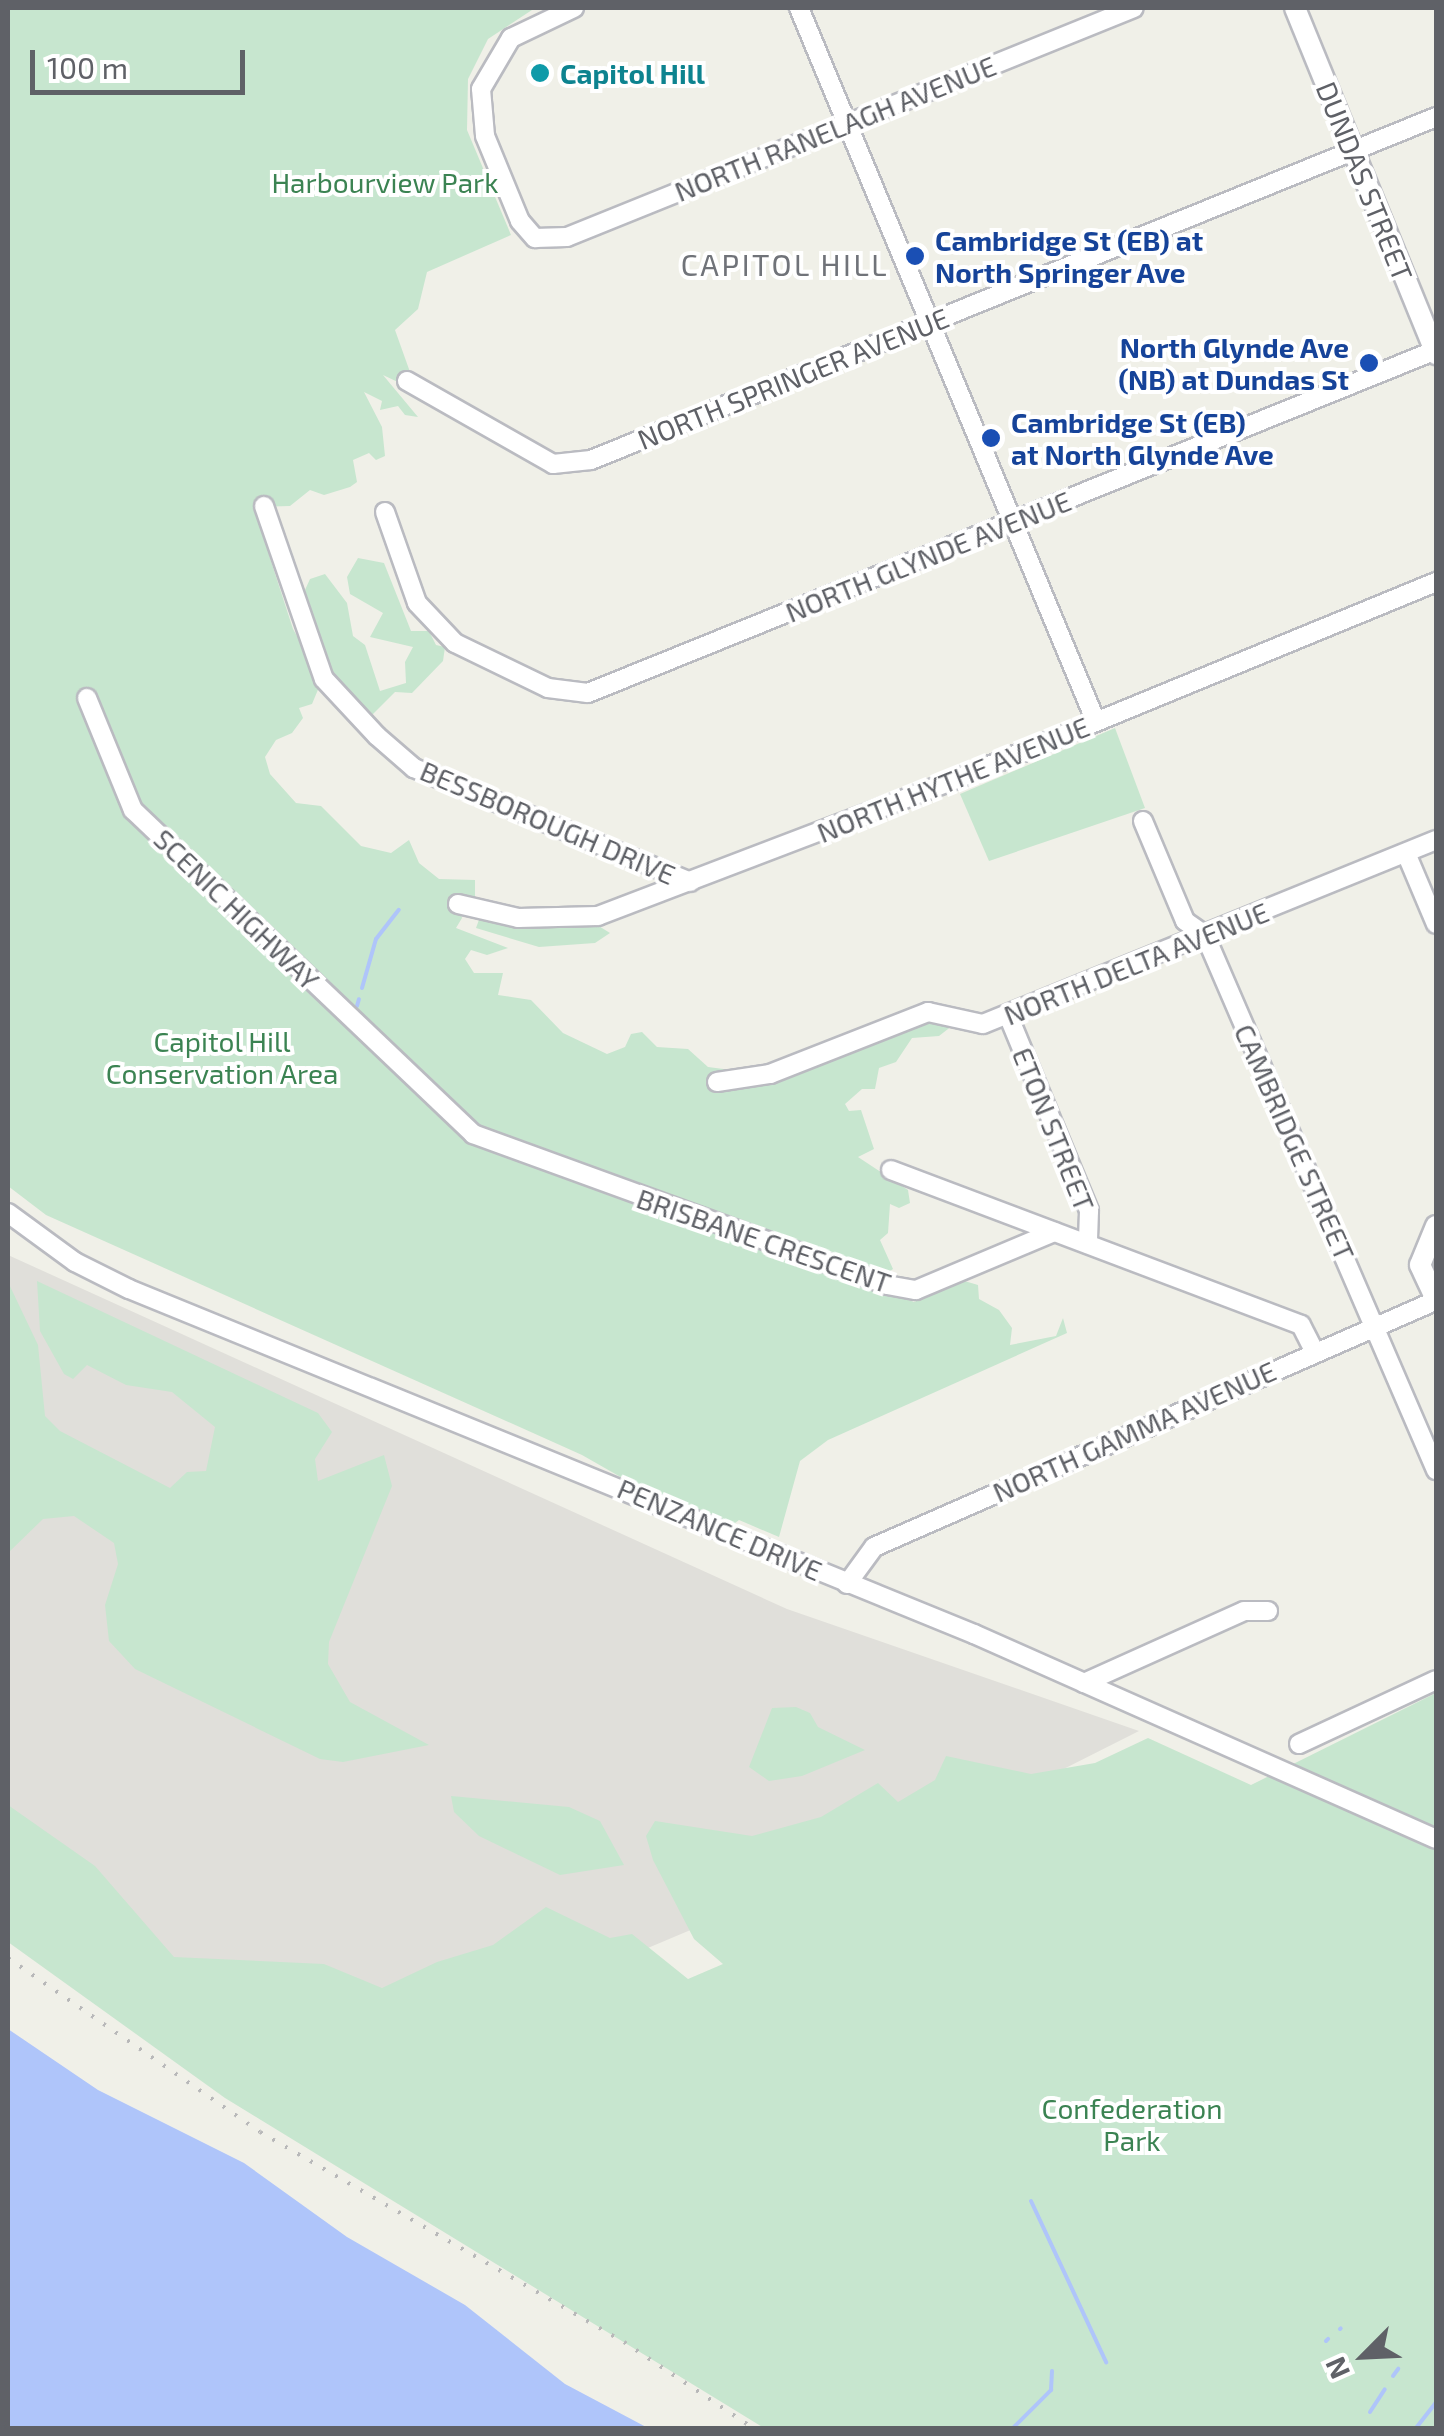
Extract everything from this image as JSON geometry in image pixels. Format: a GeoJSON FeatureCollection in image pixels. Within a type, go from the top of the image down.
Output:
{"type":"FeatureCollection","features":[{"type":"Feature","properties":{"kind":"street","name":"NORTH RANELAGH AVENUE"},"geometry":{"type":"LineString","coordinates":[[574,8],[517,33],[485,76],[481,118],[520,221],[535,238],[568,237],[1134,8]]}},
{"type":"Feature","properties":{"kind":"street"},"geometry":{"type":"LineString","coordinates":[[799,8],[1096,722]]}},
{"type":"Feature","properties":{"kind":"street","name":"DUNDAS STREET"},"geometry":{"type":"LineString","coordinates":[[1294,8],[1436,352]]}},
{"type":"Feature","properties":{"kind":"street","name":"NORTH SPRINGER AVENUE"},"geometry":{"type":"LineString","coordinates":[[407,381],[553,464],[572,462],[930,323],[1436,117]]}},
{"type":"Feature","properties":{"kind":"street","name":"NORTH GLYNDE AVENUE"},"geometry":{"type":"LineString","coordinates":[[384,512],[417,603],[455,643],[548,688],[588,692],[1436,352]]}},
{"type":"Feature","properties":{"kind":"street","name":"BESSBOROUGH DRIVE"},"geometry":{"type":"LineString","coordinates":[[264,506],[324,679],[377,736],[414,768],[690,882]]}},
{"type":"Feature","properties":{"kind":"street","name":"NORTH HYTHE AVENUE"},"geometry":{"type":"LineString","coordinates":[[458,904],[518,918],[598,916],[1096,722],[1436,582]]}},
{"type":"Feature","properties":{"kind":"street","name":"SCENIC HIGHWAY"},"geometry":{"type":"LineString","coordinates":[[87,698],[133,810],[473,1134]]}},
{"type":"Feature","properties":{"kind":"street","name":"CAMBRIDGE STREET"},"geometry":{"type":"LineString","coordinates":[[1143,821],[1185,921],[1204,935],[1436,1470]]}},
{"type":"Feature","properties":{"kind":"street","name":"NORTH DELTA AVENUE"},"geometry":{"type":"LineString","coordinates":[[716,1082],[770,1074],[928,1012],[983,1024],[1436,840]]}},
{"type":"Feature","properties":{"kind":"street"},"geometry":{"type":"LineString","coordinates":[[1406,853],[1436,924]]}},
{"type":"Feature","properties":{"kind":"street","name":"ETON STREET"},"geometry":{"type":"LineString","coordinates":[[1008,1014],[1089,1212],[1088,1244]]}},
{"type":"Feature","properties":{"kind":"street","name":"BRISBANE CRESCENT"},"geometry":{"type":"LineString","coordinates":[[473,1134],[888,1286],[916,1290],[1054,1232]]}},
{"type":"Feature","properties":{"kind":"street"},"geometry":{"type":"LineString","coordinates":[[890,1170],[1301,1326],[1314,1351]]}},
{"type":"Feature","properties":{"kind":"street","name":"PENZANCE DRIVE"},"geometry":{"type":"LineString","coordinates":[[8,1213],[75,1262],[129,1289],[1084,1683],[1436,1839]]}},
{"type":"Feature","properties":{"kind":"street"},"geometry":{"type":"LineString","coordinates":[[1436,1226],[1420,1257],[1436,1300]]}},
{"type":"Feature","properties":{"kind":"street","name":"NORTH GAMMA AVENUE"},"geometry":{"type":"LineString","coordinates":[[848,1584],[874,1547],[1436,1300]]}},
{"type":"Feature","properties":{"kind":"street"},"geometry":{"type":"LineString","coordinates":[[1084,1683],[1244,1610],[1268,1611]]}},
{"type":"Feature","properties":{"kind":"street"},"geometry":{"type":"LineString","coordinates":[[1299,1744],[1436,1680]]}},
{"type":"Feature","properties":{"kind":"shaded area"},"geometry":{"type":"Polygon","coordinates":[[[8,1255],[787,1609],[1139,1731],[1020,1791],[316,2088],[8,1913],[8,1255]]]}},
{"type":"Feature","properties":{"kind":"green space","name":"Capitol Hill Conservation Area"},"geometry":{"type":"Polygon","coordinates":[[[8,8],[535,8],[488,39],[468,79],[467,130],[511,235],[427,272],[418,309],[395,330],[410,372],[402,384],[383,375],[418,417],[405,415],[398,406],[380,410],[382,401],[364,392],[382,427],[385,456],[376,460],[369,453],[353,460],[357,482],[350,487],[324,495],[310,490],[290,506],[255,507],[271,542],[269,555],[293,629],[322,680],[312,704],[299,708],[303,718],[292,733],[276,740],[265,757],[270,774],[296,803],[321,806],[361,846],[391,853],[409,840],[419,863],[439,879],[475,880],[475,899],[457,898],[462,918],[456,928],[508,948],[487,955],[471,950],[465,959],[474,973],[503,973],[498,995],[531,1000],[563,1033],[607,1054],[625,1047],[631,1034],[642,1032],[657,1047],[688,1049],[708,1067],[785,1077],[927,1015],[957,1022],[939,1036],[912,1038],[896,1062],[879,1068],[875,1089],[862,1089],[845,1104],[849,1111],[861,1110],[874,1149],[858,1157],[908,1190],[910,1203],[899,1208],[890,1204],[888,1233],[880,1240],[893,1269],[882,1276],[839,1274],[914,1302],[961,1280],[978,1285],[979,1299],[999,1310],[1012,1328],[1010,1345],[1056,1336],[1063,1318],[1067,1333],[828,1440],[800,1461],[779,1537],[739,1520],[730,1527],[675,1508],[582,1455],[46,1215],[8,1186],[8,8]]]}},
{"type":"Feature","properties":{"kind":"green space"},"geometry":{"type":"Polygon","coordinates":[[[358,558],[384,563],[411,631],[429,631],[436,645],[445,647],[443,661],[412,693],[395,692],[371,716],[362,714],[331,670],[305,590],[310,579],[325,574],[347,603],[353,636],[365,645],[380,691],[406,683],[405,662],[413,647],[370,637],[383,613],[350,594],[347,577],[358,558]]]}},
{"type":"Feature","properties":{"kind":"green space"},"geometry":{"type":"Polygon","coordinates":[[[1115,728],[1145,808],[989,861],[960,794],[1115,728]]]}},
{"type":"Feature","properties":{"kind":"green space"},"geometry":{"type":"Polygon","coordinates":[[[481,914],[589,920],[610,933],[595,943],[539,947],[476,928],[481,914]]]}},
{"type":"Feature","properties":{"kind":"green space"},"geometry":{"type":"Polygon","coordinates":[[[37,1281],[318,1413],[332,1432],[315,1459],[318,1481],[384,1455],[392,1486],[329,1642],[328,1664],[350,1702],[429,1745],[343,1762],[320,1759],[135,1669],[109,1641],[105,1605],[118,1564],[114,1543],[74,1516],[43,1519],[8,1553],[8,1282],[38,1345],[45,1416],[60,1431],[170,1488],[187,1472],[206,1471],[215,1427],[172,1392],[126,1385],[87,1365],[73,1379],[64,1374],[40,1331],[37,1281]]]}},
{"type":"Feature","properties":{"kind":"green space","name":"Confederation Park"},"geometry":{"type":"Polygon","coordinates":[[[1436,1693],[1436,2428],[764,2428],[225,2098],[8,1942],[8,1805],[95,1866],[174,1957],[324,1964],[382,1988],[437,1962],[493,1945],[546,1907],[610,1938],[632,1934],[688,1979],[723,1964],[694,1939],[653,1860],[646,1836],[655,1821],[752,1836],[821,1817],[878,1783],[898,1802],[935,1780],[946,1756],[1031,1774],[1095,1763],[1148,1738],[1251,1785],[1436,1693]]]}},
{"type":"Feature","properties":{"kind":"green space"},"geometry":{"type":"Polygon","coordinates":[[[796,1707],[810,1713],[818,1727],[865,1750],[802,1776],[769,1781],[749,1767],[772,1708],[796,1707]]]}},
{"type":"Feature","properties":{"kind":"green space"},"geometry":{"type":"Polygon","coordinates":[[[451,1796],[569,1807],[600,1821],[624,1865],[560,1875],[479,1836],[454,1812],[451,1796]]]}},
{"type":"Feature","properties":{"kind":"water"},"geometry":{"type":"Polygon","coordinates":[[[8,2029],[98,2090],[244,2163],[347,2237],[465,2305],[565,2384],[648,2428],[8,2428],[8,2029]]]}},
{"type":"Feature","properties":{"kind":"waterway"},"geometry":{"type":"LineString","coordinates":[[362,988],[376,939],[399,910]]}},
{"type":"Feature","properties":{"kind":"waterway"},"geometry":{"type":"LineString","coordinates":[[357,1006],[359,999]]}},
{"type":"Feature","properties":{"kind":"waterway"},"geometry":{"type":"LineString","coordinates":[[1031,2201],[1106,2362]]}},
{"type":"Feature","properties":{"kind":"waterway"},"geometry":{"type":"LineString","coordinates":[[1393,2376],[1398,2369]]}},
{"type":"Feature","properties":{"kind":"waterway"},"geometry":{"type":"LineString","coordinates":[[1013,2428],[1051,2390],[1052,2371]]}},
{"type":"Feature","properties":{"kind":"waterway"},"geometry":{"type":"LineString","coordinates":[[1370,2412],[1385,2389]]}},
{"type":"Feature","properties":{"kind":"waterway"},"geometry":{"type":"LineString","coordinates":[[1416,2428],[1436,2402]]}},
{"type":"Feature","properties":{"kind":"railway"},"geometry":{"type":"LineString","coordinates":[[8,1958],[260,2132],[624,2342],[753,2428]]}},
{"type":"Feature","properties":{"kind":"place","name":"Capitol Hill"},"geometry":{"type":"Point","coordinates":[540,73]}},
{"type":"Feature","properties":{"kind":"place","name":"Cambridge St (EB) at North Springer Ave"},"geometry":{"type":"Point","coordinates":[915,256]}},
{"type":"Feature","properties":{"kind":"place","name":"North Glynde Ave (NB) at Dundas St"},"geometry":{"type":"Point","coordinates":[1369,363]}},
{"type":"Feature","properties":{"kind":"place","name":"Cambridge St (EB) at North Glynde Ave"},"geometry":{"type":"Point","coordinates":[991,438]}},
{"type":"Feature","properties":{"kind":"district","name":"CAPITOL HILL"},"geometry":{"type":"Point","coordinates":[785,264]}},
{"type":"Feature","properties":{"kind":"park label","name":"Harbourview Park"},"geometry":{"type":"Point","coordinates":[385,182]}}]}
